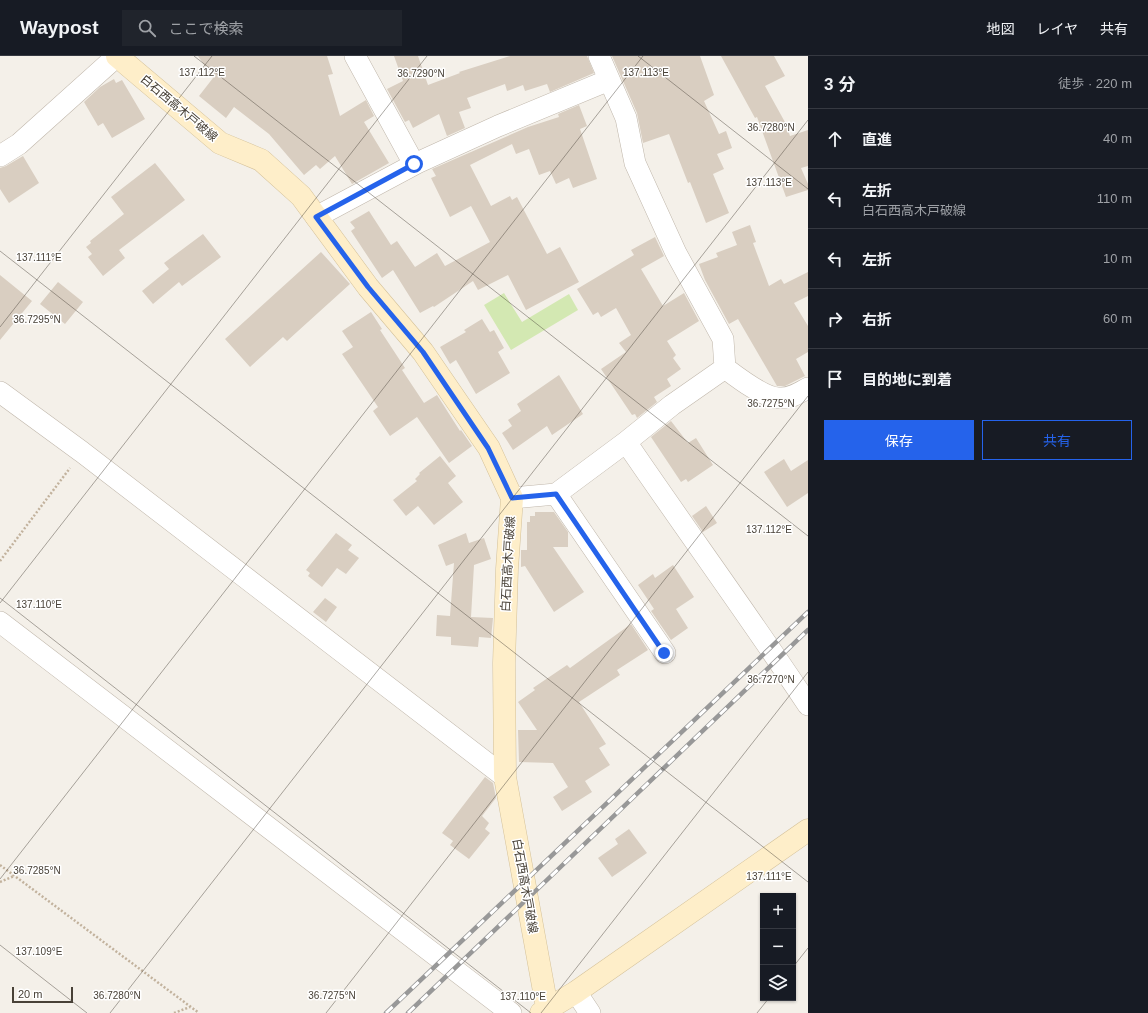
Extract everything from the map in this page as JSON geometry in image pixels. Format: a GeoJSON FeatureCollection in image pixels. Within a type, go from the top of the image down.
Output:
{"type":"FeatureCollection","features":[{"type":"Feature","properties":{"kind":"main road","name":"白石西高木戸破線"},"geometry":{"type":"LineString","coordinates":[[117,56],[220,144],[261,160],[300,196],[368,287],[423,352],[488,448],[512,498],[507,570],[504,664],[506,776],[545,1012]]}},
{"type":"Feature","properties":{"kind":"main road"},"geometry":{"type":"LineString","coordinates":[[545,1012],[808,830]]}},
{"type":"Feature","properties":{"kind":"street"},"geometry":{"type":"LineString","coordinates":[[0,156],[19,144],[117,56]]}},
{"type":"Feature","properties":{"kind":"street"},"geometry":{"type":"LineString","coordinates":[[355,56],[414,164]]}},
{"type":"Feature","properties":{"kind":"street"},"geometry":{"type":"LineString","coordinates":[[599,56],[626,118],[635,163],[676,253],[723,339],[725,368],[750,387],[778,399],[795,395],[807,389]]}},
{"type":"Feature","properties":{"kind":"street"},"geometry":{"type":"LineString","coordinates":[[316,217],[414,164],[498,126],[609,80]]}},
{"type":"Feature","properties":{"kind":"street"},"geometry":{"type":"LineString","coordinates":[[512,498],[556,494],[626,442],[672,405],[725,368]]}},
{"type":"Feature","properties":{"kind":"street"},"geometry":{"type":"LineString","coordinates":[[0,392],[82,452],[506,776]]}},
{"type":"Feature","properties":{"kind":"street"},"geometry":{"type":"LineString","coordinates":[[626,442],[775,654],[808,705]]}},
{"type":"Feature","properties":{"kind":"street"},"geometry":{"type":"LineString","coordinates":[[556,494],[664,653]]}},
{"type":"Feature","properties":{"kind":"street"},"geometry":{"type":"LineString","coordinates":[[0,622],[511,1013]]}},
{"type":"Feature","properties":{"kind":"street"},"geometry":{"type":"LineString","coordinates":[[576,992],[590,1013]]}},
{"type":"Feature","properties":{"kind":"path"},"geometry":{"type":"LineString","coordinates":[[0,561],[82,452]]}},
{"type":"Feature","properties":{"kind":"path"},"geometry":{"type":"LineString","coordinates":[[0,865],[199,1013]]}},
{"type":"Feature","properties":{"kind":"path"},"geometry":{"type":"LineString","coordinates":[[0,882],[15,876]]}},
{"type":"Feature","properties":{"kind":"path"},"geometry":{"type":"LineString","coordinates":[[174,1013],[190,1006]]}},
{"type":"Feature","properties":{"kind":"green space"},"geometry":{"type":"Polygon","coordinates":[[[504,293],[522,322],[569,294],[578,310],[511,350],[484,305],[504,293]]]}},
{"type":"Feature","properties":{"kind":"building"},"geometry":{"type":"Polygon","coordinates":[[[198,56],[327,56],[333,74],[328,75],[340,116],[366,100],[374,116],[364,122],[389,163],[352,184],[335,156],[320,169],[316,165],[304,175],[269,134],[234,107],[226,118],[199,96],[213,78],[198,56]]]}},
{"type":"Feature","properties":{"kind":"building"},"geometry":{"type":"Polygon","coordinates":[[[394,56],[418,56],[428,85],[460,73],[459,72],[510,56],[587,56],[594,73],[550,92],[547,84],[525,91],[523,85],[507,91],[505,84],[467,98],[471,108],[459,112],[465,128],[447,136],[439,114],[413,128],[409,120],[405,122],[387,89],[403,81],[394,56]]]}},
{"type":"Feature","properties":{"kind":"building"},"geometry":{"type":"Polygon","coordinates":[[[612,56],[700,56],[714,95],[704,101],[719,134],[726,131],[732,148],[717,154],[724,169],[713,174],[729,213],[706,223],[690,182],[688,183],[669,134],[643,143],[637,113],[612,56]]]}},
{"type":"Feature","properties":{"kind":"building"},"geometry":{"type":"Polygon","coordinates":[[[721,56],[774,56],[785,76],[765,86],[786,124],[790,136],[808,130],[808,166],[801,168],[808,184],[808,190],[786,197],[757,117],[755,118],[721,56]]]}},
{"type":"Feature","properties":{"kind":"building"},"geometry":{"type":"Polygon","coordinates":[[[114,79],[116,83],[122,80],[145,119],[112,138],[103,123],[98,126],[84,102],[100,87],[114,79]]]}},
{"type":"Feature","properties":{"kind":"building"},"geometry":{"type":"Polygon","coordinates":[[[579,105],[587,126],[580,129],[597,179],[573,188],[569,178],[556,184],[550,171],[539,175],[529,149],[516,154],[512,144],[470,165],[491,206],[510,196],[512,200],[517,197],[547,254],[560,247],[579,282],[526,310],[508,275],[478,290],[473,281],[434,307],[433,306],[420,313],[393,270],[382,278],[351,231],[355,228],[350,222],[369,211],[391,245],[397,241],[415,267],[437,253],[445,266],[490,242],[471,206],[450,217],[431,178],[436,176],[432,169],[528,127],[559,117],[558,114],[579,105]]]}},
{"type":"Feature","properties":{"kind":"building"},"geometry":{"type":"Polygon","coordinates":[[[23,156],[39,183],[9,203],[0,189],[0,168],[23,156]]]}},
{"type":"Feature","properties":{"kind":"building"},"geometry":{"type":"Polygon","coordinates":[[[155,163],[185,200],[119,250],[125,258],[103,276],[88,257],[92,254],[86,247],[91,243],[90,241],[124,214],[111,197],[155,163]]]}},
{"type":"Feature","properties":{"kind":"building"},"geometry":{"type":"Polygon","coordinates":[[[750,225],[756,242],[753,243],[769,286],[781,279],[784,284],[808,272],[808,296],[794,303],[808,326],[808,352],[796,359],[805,376],[785,386],[777,386],[738,319],[729,324],[705,280],[699,264],[718,257],[716,253],[737,245],[732,232],[750,225]]]}},
{"type":"Feature","properties":{"kind":"building"},"geometry":{"type":"Polygon","coordinates":[[[203,234],[221,257],[182,286],[179,282],[153,304],[142,291],[169,269],[164,263],[203,234]]]}},
{"type":"Feature","properties":{"kind":"building"},"geometry":{"type":"Polygon","coordinates":[[[655,237],[664,256],[641,269],[663,306],[684,293],[699,321],[667,341],[676,355],[673,358],[681,369],[667,379],[671,386],[654,397],[657,402],[637,418],[635,414],[632,415],[601,369],[626,352],[619,343],[631,335],[616,308],[601,317],[598,312],[593,315],[577,289],[634,255],[631,250],[655,237]]]}},
{"type":"Feature","properties":{"kind":"building"},"geometry":{"type":"Polygon","coordinates":[[[321,252],[350,284],[287,341],[283,337],[250,367],[225,339],[321,252]]]}},
{"type":"Feature","properties":{"kind":"building"},"geometry":{"type":"Polygon","coordinates":[[[0,275],[32,301],[0,340],[0,275]]]}},
{"type":"Feature","properties":{"kind":"building"},"geometry":{"type":"Polygon","coordinates":[[[58,282],[83,302],[65,324],[40,304],[58,282]]]}},
{"type":"Feature","properties":{"kind":"building"},"geometry":{"type":"Polygon","coordinates":[[[371,312],[382,329],[380,330],[405,368],[402,370],[424,403],[437,395],[460,431],[461,430],[472,446],[449,463],[417,417],[390,436],[373,411],[378,407],[342,354],[353,347],[342,331],[371,312]]]}},
{"type":"Feature","properties":{"kind":"building"},"geometry":{"type":"Polygon","coordinates":[[[482,319],[490,332],[494,330],[504,348],[498,352],[510,373],[476,394],[456,360],[450,364],[440,347],[466,332],[464,330],[482,319]]]}},
{"type":"Feature","properties":{"kind":"building"},"geometry":{"type":"Polygon","coordinates":[[[559,375],[583,414],[552,435],[547,426],[513,450],[502,433],[512,426],[508,420],[521,411],[517,404],[559,375]]]}},
{"type":"Feature","properties":{"kind":"building"},"geometry":{"type":"Polygon","coordinates":[[[671,421],[688,443],[696,438],[713,465],[688,482],[686,479],[681,482],[651,437],[671,421]]]}},
{"type":"Feature","properties":{"kind":"building"},"geometry":{"type":"Polygon","coordinates":[[[440,456],[456,476],[448,483],[463,502],[434,525],[418,506],[406,516],[393,500],[417,481],[415,479],[420,474],[419,473],[440,456]]]}},
{"type":"Feature","properties":{"kind":"building"},"geometry":{"type":"Polygon","coordinates":[[[784,459],[791,471],[808,460],[808,493],[787,507],[764,472],[784,459]]]}},
{"type":"Feature","properties":{"kind":"building"},"geometry":{"type":"Polygon","coordinates":[[[706,506],[717,523],[703,532],[692,516],[706,506]]]}},
{"type":"Feature","properties":{"kind":"building"},"geometry":{"type":"Polygon","coordinates":[[[535,512],[554,512],[568,532],[568,547],[553,547],[584,592],[554,612],[525,566],[521,567],[521,550],[527,550],[527,522],[530,522],[530,516],[535,516],[535,512]]]}},
{"type":"Feature","properties":{"kind":"building"},"geometry":{"type":"Polygon","coordinates":[[[336,533],[352,545],[348,550],[359,558],[346,574],[337,568],[322,587],[308,576],[310,573],[306,570],[336,533]]]}},
{"type":"Feature","properties":{"kind":"building"},"geometry":{"type":"Polygon","coordinates":[[[466,533],[469,543],[484,538],[491,559],[474,565],[471,617],[493,618],[491,638],[479,637],[478,647],[451,645],[451,637],[436,636],[437,615],[450,616],[454,563],[446,566],[438,545],[466,533]]]}},
{"type":"Feature","properties":{"kind":"building"},"geometry":{"type":"Polygon","coordinates":[[[673,565],[694,597],[676,609],[688,628],[671,640],[651,611],[654,609],[638,585],[653,574],[655,578],[673,565]]]}},
{"type":"Feature","properties":{"kind":"building"},"geometry":{"type":"Polygon","coordinates":[[[325,598],[337,607],[326,622],[313,612],[325,598]]]}},
{"type":"Feature","properties":{"kind":"building"},"geometry":{"type":"Polygon","coordinates":[[[631,624],[648,650],[617,670],[620,675],[579,702],[606,744],[599,748],[610,765],[585,781],[592,792],[562,811],[553,797],[568,787],[553,763],[519,762],[518,730],[537,730],[518,702],[535,690],[533,688],[567,665],[570,668],[631,624]]]}},
{"type":"Feature","properties":{"kind":"building"},"geometry":{"type":"Polygon","coordinates":[[[485,777],[493,783],[496,798],[482,816],[489,823],[485,829],[490,833],[469,859],[450,845],[453,841],[442,833],[485,777]]]}},
{"type":"Feature","properties":{"kind":"building"},"geometry":{"type":"Polygon","coordinates":[[[629,829],[647,853],[612,877],[598,858],[618,844],[615,839],[629,829]]]}},
{"type":"Feature","properties":{"kind":"railway"},"geometry":{"type":"LineString","coordinates":[[386,1013],[808,612]]}},
{"type":"Feature","properties":{"kind":"railway"},"geometry":{"type":"LineString","coordinates":[[408,1013],[808,630]]}},
{"type":"Feature","properties":{"kind":"route"},"geometry":{"type":"LineString","coordinates":[[414,164],[316,217],[368,287],[423,352],[488,448],[512,498],[556,494],[664,653]]}}]}
